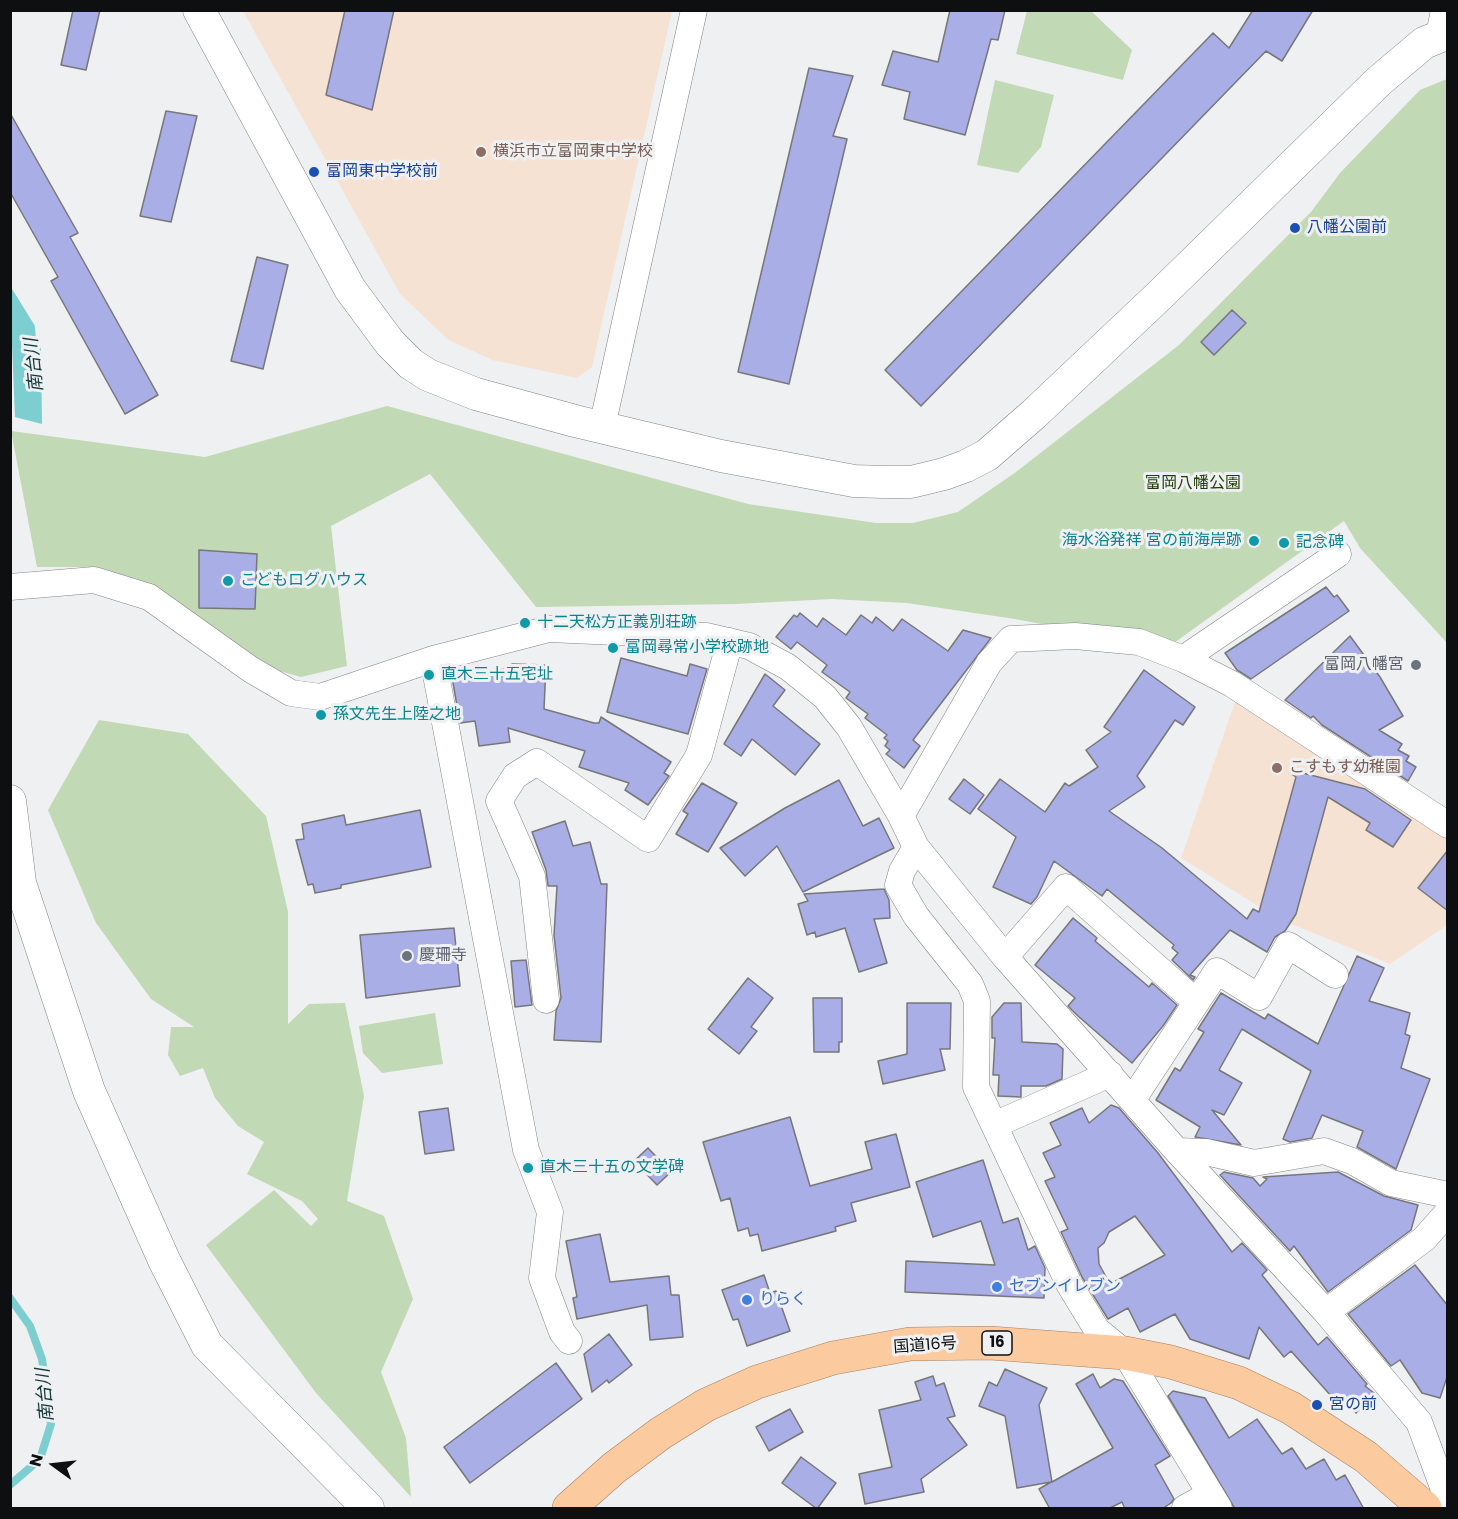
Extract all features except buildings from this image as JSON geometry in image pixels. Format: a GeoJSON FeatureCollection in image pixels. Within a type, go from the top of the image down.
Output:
{"type":"FeatureCollection","features":[{"type":"Feature","properties":{"kind":"highway","name":"国道16号"},"geometry":{"type":"LineString","coordinates":[[569,1509],[624,1461],[706,1405],[757,1382],[833,1358],[910,1344],[990,1342],[1125,1353],[1171,1362],[1239,1383],[1291,1408],[1366,1457],[1425,1509]]}},
{"type":"Feature","properties":{"kind":"street"},"geometry":{"type":"LineString","coordinates":[[199,10],[350,289],[390,344],[411,364],[450,384],[511,404],[721,456],[854,481],[911,482],[966,466],[987,454],[1035,414],[1379,81],[1444,26]]}},
{"type":"Feature","properties":{"kind":"street"},"geometry":{"type":"LineString","coordinates":[[602,427],[694,10]]}},
{"type":"Feature","properties":{"kind":"street"},"geometry":{"type":"LineString","coordinates":[[1183,659],[1338,554]]}},
{"type":"Feature","properties":{"kind":"street"},"geometry":{"type":"LineString","coordinates":[[10,587],[94,580],[149,597],[250,669],[291,693],[320,697],[433,659],[549,629],[706,636],[749,646],[788,667],[825,697],[849,727],[901,816],[916,847],[1005,957],[1177,1151],[1326,1312],[1419,1422],[1446,1495],[1443,1509]]}},
{"type":"Feature","properties":{"kind":"street"},"geometry":{"type":"LineString","coordinates":[[901,816],[989,663],[1011,639],[1075,636],[1139,642],[1183,659],[1232,684],[1448,825]]}},
{"type":"Feature","properties":{"kind":"street"},"geometry":{"type":"LineString","coordinates":[[546,1000],[532,876],[500,801],[515,776],[537,762],[648,839],[699,755],[730,641]]}},
{"type":"Feature","properties":{"kind":"street"},"geometry":{"type":"LineString","coordinates":[[433,659],[526,1150],[550,1212],[542,1278],[562,1332],[569,1341]]}},
{"type":"Feature","properties":{"kind":"street"},"geometry":{"type":"LineString","coordinates":[[10,801],[20,884],[89,1091],[164,1260],[207,1345],[368,1509]]}},
{"type":"Feature","properties":{"kind":"street"},"geometry":{"type":"LineString","coordinates":[[916,847],[902,871],[898,885],[916,916],[970,984],[977,1001],[976,1087],[1069,1284],[1097,1330],[1125,1353],[1214,1501],[1185,1509]]}},
{"type":"Feature","properties":{"kind":"street"},"geometry":{"type":"LineString","coordinates":[[1005,957],[1066,887],[1195,1000]]}},
{"type":"Feature","properties":{"kind":"street"},"geometry":{"type":"LineString","coordinates":[[1133,1099],[1195,1000],[1217,971],[1259,997],[1288,945],[1335,975]]}},
{"type":"Feature","properties":{"kind":"street"},"geometry":{"type":"LineString","coordinates":[[994,1125],[1110,1074]]}},
{"type":"Feature","properties":{"kind":"street"},"geometry":{"type":"LineString","coordinates":[[1177,1151],[1206,1152],[1254,1162],[1324,1151],[1352,1161],[1391,1183],[1448,1195]]}},
{"type":"Feature","properties":{"kind":"street"},"geometry":{"type":"LineString","coordinates":[[1326,1312],[1424,1239],[1448,1212]]}},
{"type":"Feature","properties":{"kind":"shaded area","name":"横浜市立富岡東中学校"},"geometry":{"type":"Polygon","coordinates":[[[243,11],[672,11],[592,367],[577,378],[492,360],[447,339],[400,294],[243,11]]]}},
{"type":"Feature","properties":{"kind":"shaded area","name":"こすもす幼稚園"},"geometry":{"type":"Polygon","coordinates":[[[1236,699],[1447,836],[1447,925],[1390,964],[1279,919],[1181,858],[1236,699]]]}},
{"type":"Feature","properties":{"kind":"green space"},"geometry":{"type":"Polygon","coordinates":[[[1027,11],[1091,11],[1132,50],[1123,80],[1016,54],[1027,11]]]}},
{"type":"Feature","properties":{"kind":"green space","name":"富岡八幡公園"},"geometry":{"type":"Polygon","coordinates":[[[1447,79],[1447,643],[1360,548],[1344,521],[1157,655],[1089,633],[907,603],[832,599],[736,604],[536,607],[430,474],[331,526],[347,666],[301,677],[262,666],[155,589],[96,567],[37,567],[11,431],[205,457],[387,406],[748,504],[876,523],[913,523],[958,512],[1016,472],[1179,345],[1311,212],[1340,173],[1420,90],[1447,79]]]}},
{"type":"Feature","properties":{"kind":"green space"},"geometry":{"type":"Polygon","coordinates":[[[995,80],[1054,95],[1041,147],[1018,173],[977,165],[995,80]]]}},
{"type":"Feature","properties":{"kind":"green space"},"geometry":{"type":"Polygon","coordinates":[[[99,720],[188,734],[266,816],[288,912],[288,1024],[309,1004],[345,1003],[364,1096],[347,1201],[384,1216],[413,1299],[381,1372],[406,1438],[411,1497],[316,1393],[206,1245],[274,1190],[311,1226],[318,1219],[302,1201],[247,1174],[264,1142],[238,1126],[215,1098],[203,1068],[180,1076],[168,1055],[171,1027],[194,1027],[151,999],[96,923],[48,810],[99,720]]]}},
{"type":"Feature","properties":{"kind":"green space"},"geometry":{"type":"Polygon","coordinates":[[[435,1013],[443,1064],[382,1073],[363,1053],[359,1026],[435,1013]]]}},
{"type":"Feature","properties":{"kind":"water"},"geometry":{"type":"Polygon","coordinates":[[[10,295],[41,349],[42,424],[15,417],[10,295]]]}},
{"type":"Feature","properties":{"kind":"waterway","name":"南台川"},"geometry":{"type":"LineString","coordinates":[[10,293],[31,327],[32,341]]}},
{"type":"Feature","properties":{"kind":"waterway","name":"南台川"},"geometry":{"type":"LineString","coordinates":[[10,1298],[30,1326],[42,1359],[51,1424],[40,1459],[10,1485]]}},
{"type":"Feature","properties":{"kind":"place","name":"横浜市立富岡東中学校"},"geometry":{"type":"Point","coordinates":[481,152]}},
{"type":"Feature","properties":{"kind":"place","name":"富岡東中学校前"},"geometry":{"type":"Point","coordinates":[314,172]}},
{"type":"Feature","properties":{"kind":"place","name":"八幡公園前"},"geometry":{"type":"Point","coordinates":[1295,228]}},
{"type":"Feature","properties":{"kind":"place","name":"海水浴発祥 宮の前海岸跡"},"geometry":{"type":"Point","coordinates":[1254,541]}},
{"type":"Feature","properties":{"kind":"place","name":"記念碑"},"geometry":{"type":"Point","coordinates":[1284,543]}},
{"type":"Feature","properties":{"kind":"place","name":"こどもログハウス"},"geometry":{"type":"Point","coordinates":[228,581]}},
{"type":"Feature","properties":{"kind":"place","name":"十二天松方正義別荘跡"},"geometry":{"type":"Point","coordinates":[525,623]}},
{"type":"Feature","properties":{"kind":"place","name":"富岡尋常小学校跡地"},"geometry":{"type":"Point","coordinates":[613,648]}},
{"type":"Feature","properties":{"kind":"place","name":"富岡八幡宮"},"geometry":{"type":"Point","coordinates":[1416,665]}},
{"type":"Feature","properties":{"kind":"place","name":"直木三十五宅址"},"geometry":{"type":"Point","coordinates":[429,675]}},
{"type":"Feature","properties":{"kind":"place","name":"孫文先生上陸之地"},"geometry":{"type":"Point","coordinates":[321,715]}},
{"type":"Feature","properties":{"kind":"place","name":"こすもす幼稚園"},"geometry":{"type":"Point","coordinates":[1277,768]}},
{"type":"Feature","properties":{"kind":"place","name":"慶珊寺"},"geometry":{"type":"Point","coordinates":[407,956]}},
{"type":"Feature","properties":{"kind":"place","name":"直木三十五の文学碑"},"geometry":{"type":"Point","coordinates":[528,1168]}},
{"type":"Feature","properties":{"kind":"place","name":"セブンイレブン"},"geometry":{"type":"Point","coordinates":[997,1287]}},
{"type":"Feature","properties":{"kind":"place","name":"りらく"},"geometry":{"type":"Point","coordinates":[747,1300]}},
{"type":"Feature","properties":{"kind":"place","name":"宮の前"},"geometry":{"type":"Point","coordinates":[1317,1405]}}]}
